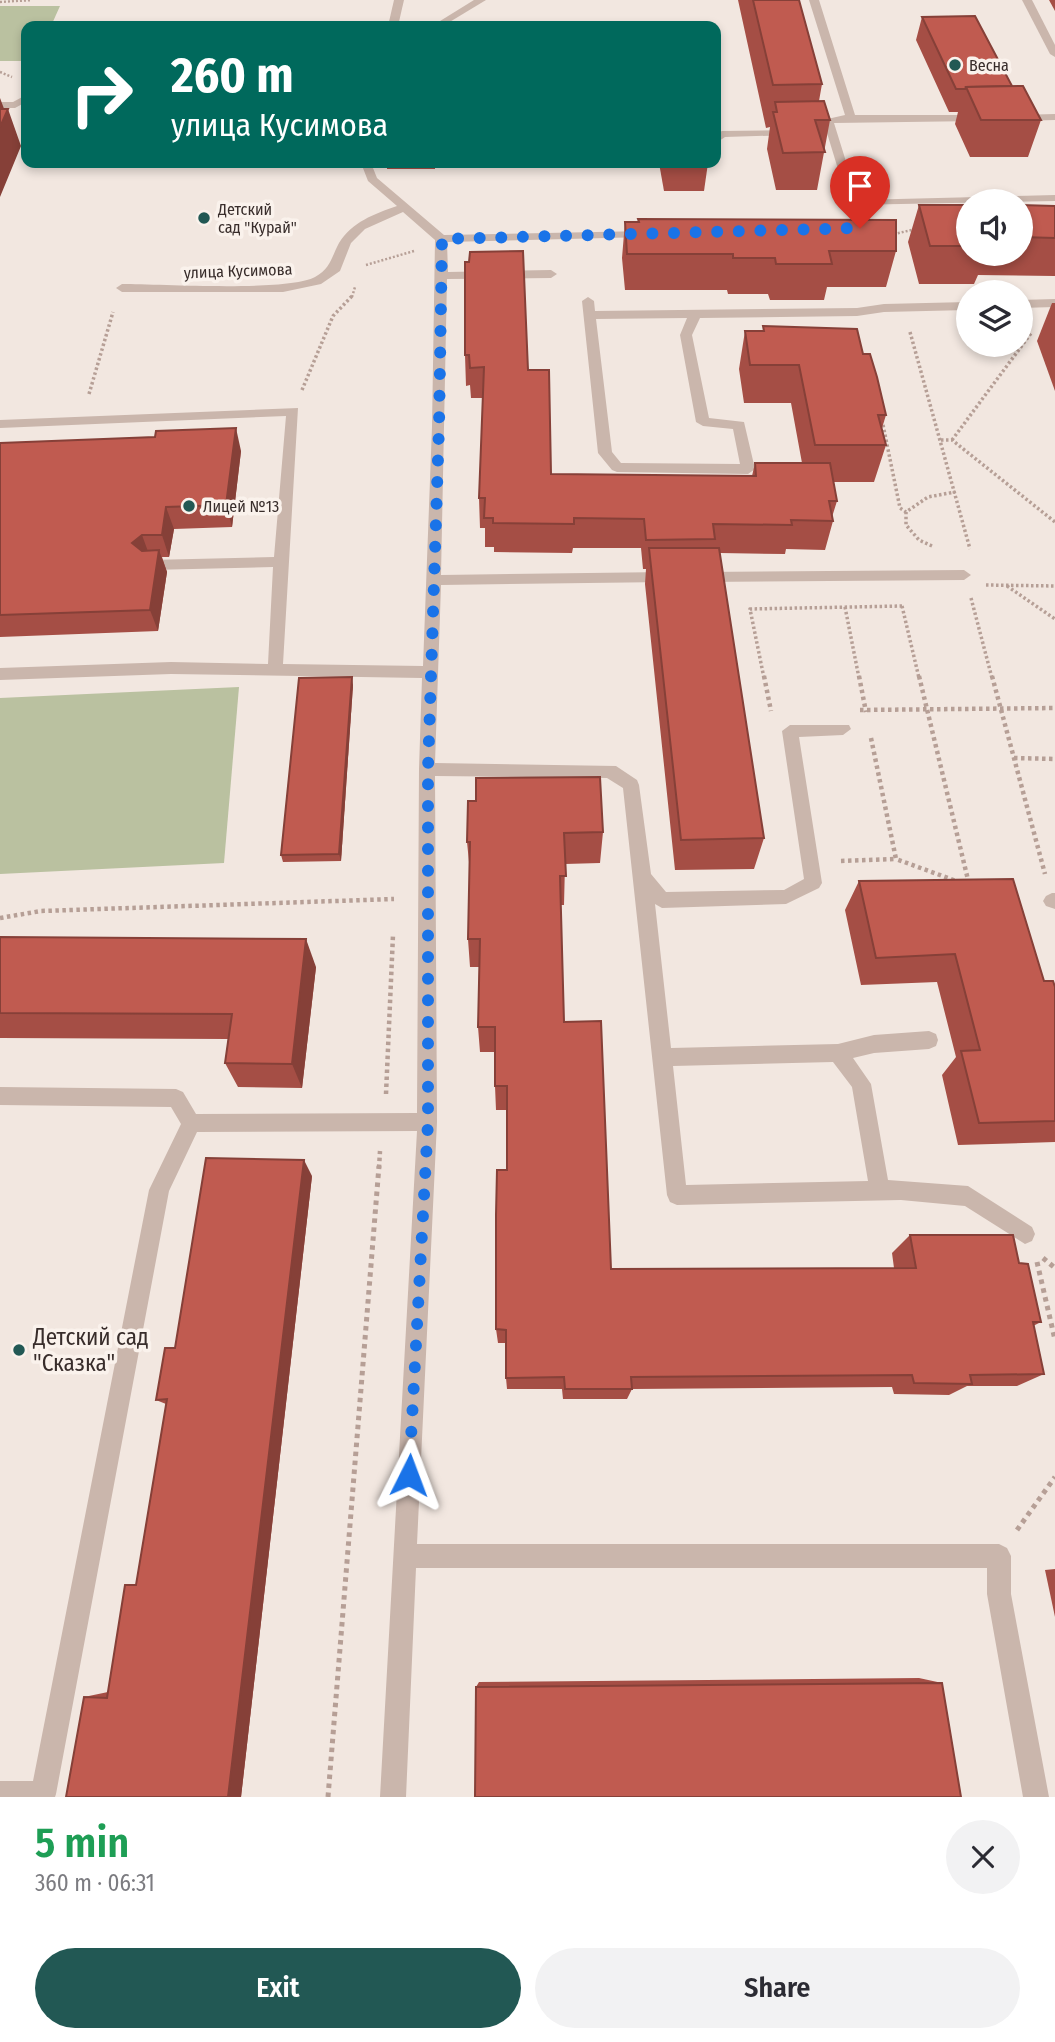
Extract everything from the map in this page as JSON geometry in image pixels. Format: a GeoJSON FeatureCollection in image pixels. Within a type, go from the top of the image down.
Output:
{"type":"FeatureCollection","features":[{"type":"Feature","properties":{"kind":"street"},"geometry":{"type":"LineString","coordinates":[[394,21],[399,0]]}},
{"type":"Feature","properties":{"kind":"street"},"geometry":{"type":"LineString","coordinates":[[445,21],[481,0]]}},
{"type":"Feature","properties":{"kind":"street"},"geometry":{"type":"LineString","coordinates":[[814,0],[851,118]]}},
{"type":"Feature","properties":{"kind":"street"},"geometry":{"type":"LineString","coordinates":[[1027,0],[1055,54]]}},
{"type":"Feature","properties":{"kind":"street"},"geometry":{"type":"LineString","coordinates":[[0,106],[15,106],[21,102]]}},
{"type":"Feature","properties":{"kind":"street"},"geometry":{"type":"LineString","coordinates":[[1003,118],[1055,117]]}},
{"type":"Feature","properties":{"kind":"street"},"geometry":{"type":"LineString","coordinates":[[989,118],[828,120],[853,203],[1055,198]]}},
{"type":"Feature","properties":{"kind":"street"},"geometry":{"type":"LineString","coordinates":[[721,135],[807,132]]}},
{"type":"Feature","properties":{"kind":"street"},"geometry":{"type":"LineString","coordinates":[[820,132],[832,132]]}},
{"type":"Feature","properties":{"kind":"street"},"geometry":{"type":"LineString","coordinates":[[368,168],[372,179],[442,242],[655,233]]}},
{"type":"Feature","properties":{"kind":"street","name":"улица Кусимова"},"geometry":{"type":"LineString","coordinates":[[122,288],[283,288],[317,281],[336,268],[340,251],[349,234],[361,224],[405,207]]}},
{"type":"Feature","properties":{"kind":"street"},"geometry":{"type":"LineString","coordinates":[[393,1797],[428,1122],[428,769],[442,242]]}},
{"type":"Feature","properties":{"kind":"street"},"geometry":{"type":"LineString","coordinates":[[442,276],[551,274]]}},
{"type":"Feature","properties":{"kind":"street"},"geometry":{"type":"LineString","coordinates":[[1033,304],[1055,303]]}},
{"type":"Feature","properties":{"kind":"street"},"geometry":{"type":"LineString","coordinates":[[695,314],[686,335],[703,422],[739,425],[748,469],[617,467],[605,453],[589,308],[695,314],[857,312],[884,308],[956,306]]}},
{"type":"Feature","properties":{"kind":"street"},"geometry":{"type":"LineString","coordinates":[[0,424],[293,411],[275,669]]}},
{"type":"Feature","properties":{"kind":"street"},"geometry":{"type":"LineString","coordinates":[[150,565],[281,562]]}},
{"type":"Feature","properties":{"kind":"street"},"geometry":{"type":"LineString","coordinates":[[434,580],[490,577],[964,575]]}},
{"type":"Feature","properties":{"kind":"street"},"geometry":{"type":"LineString","coordinates":[[0,674],[171,668],[431,672]]}},
{"type":"Feature","properties":{"kind":"street"},"geometry":{"type":"LineString","coordinates":[[643,877],[662,900],[786,897],[813,883],[790,731],[843,729]]}},
{"type":"Feature","properties":{"kind":"street"},"geometry":{"type":"LineString","coordinates":[[428,769],[610,771],[631,785],[677,1195],[880,1191],[968,1196],[1025,1234]]}},
{"type":"Feature","properties":{"kind":"street"},"geometry":{"type":"LineString","coordinates":[[662,1057],[838,1054],[874,1044],[929,1041]]}},
{"type":"Feature","properties":{"kind":"street"},"geometry":{"type":"LineString","coordinates":[[838,1054],[861,1084],[880,1191]]}},
{"type":"Feature","properties":{"kind":"street"},"geometry":{"type":"LineString","coordinates":[[0,1096],[176,1098],[191,1123]]}},
{"type":"Feature","properties":{"kind":"street"},"geometry":{"type":"LineString","coordinates":[[191,1123],[428,1122]]}},
{"type":"Feature","properties":{"kind":"street"},"geometry":{"type":"LineString","coordinates":[[0,1794],[43,1794],[159,1190],[191,1123]]}},
{"type":"Feature","properties":{"kind":"street"},"geometry":{"type":"LineString","coordinates":[[405,1556],[999,1556],[999,1594],[1036,1797]]}},
{"type":"Feature","properties":{"kind":"path"},"geometry":{"type":"LineString","coordinates":[[0,2],[32,0]]}},
{"type":"Feature","properties":{"kind":"path"},"geometry":{"type":"LineString","coordinates":[[890,235],[916,229]]}},
{"type":"Feature","properties":{"kind":"path"},"geometry":{"type":"LineString","coordinates":[[365,266],[442,242]]}},
{"type":"Feature","properties":{"kind":"path"},"geometry":{"type":"LineString","coordinates":[[293,411],[333,316],[353,296],[357,281]]}},
{"type":"Feature","properties":{"kind":"path"},"geometry":{"type":"LineString","coordinates":[[82,420],[103,340],[122,288]]}},
{"type":"Feature","properties":{"kind":"path"},"geometry":{"type":"LineString","coordinates":[[952,440],[1013,357]]}},
{"type":"Feature","properties":{"kind":"path"},"geometry":{"type":"LineString","coordinates":[[881,419],[900,508],[906,513]]}},
{"type":"Feature","properties":{"kind":"path"},"geometry":{"type":"LineString","coordinates":[[941,440],[952,440],[1055,522]]}},
{"type":"Feature","properties":{"kind":"path"},"geometry":{"type":"LineString","coordinates":[[938,550],[919,540],[906,525],[906,513],[922,498],[955,492]]}},
{"type":"Feature","properties":{"kind":"path"},"geometry":{"type":"LineString","coordinates":[[980,585],[1055,586]]}},
{"type":"Feature","properties":{"kind":"path"},"geometry":{"type":"LineString","coordinates":[[1006,585],[1055,619]]}},
{"type":"Feature","properties":{"kind":"path"},"geometry":{"type":"LineString","coordinates":[[961,605],[972,605]]}},
{"type":"Feature","properties":{"kind":"path"},"geometry":{"type":"LineString","coordinates":[[810,862],[896,859],[970,886],[902,606]]}},
{"type":"Feature","properties":{"kind":"path"},"geometry":{"type":"LineString","coordinates":[[782,711],[769,711],[750,609],[914,606]]}},
{"type":"Feature","properties":{"kind":"path"},"geometry":{"type":"LineString","coordinates":[[845,607],[868,723]]}},
{"type":"Feature","properties":{"kind":"path"},"geometry":{"type":"LineString","coordinates":[[851,710],[1055,708]]}},
{"type":"Feature","properties":{"kind":"path"},"geometry":{"type":"LineString","coordinates":[[871,736],[896,859]]}},
{"type":"Feature","properties":{"kind":"path"},"geometry":{"type":"LineString","coordinates":[[1014,758],[1055,759]]}},
{"type":"Feature","properties":{"kind":"path"},"geometry":{"type":"LineString","coordinates":[[394,913],[395,886]]}},
{"type":"Feature","properties":{"kind":"path"},"geometry":{"type":"LineString","coordinates":[[0,918],[41,911],[394,899]]}},
{"type":"Feature","properties":{"kind":"path"},"geometry":{"type":"LineString","coordinates":[[328,1797],[379,1158],[385,1123],[393,927]]}},
{"type":"Feature","properties":{"kind":"path"},"geometry":{"type":"LineString","coordinates":[[1025,1234],[1034,1250],[1052,1316],[1055,1340]]}},
{"type":"Feature","properties":{"kind":"path"},"geometry":{"type":"LineString","coordinates":[[999,1556],[1055,1477]]}},
{"type":"Feature","properties":{"kind":"green space"},"geometry":{"type":"Polygon","coordinates":[[[0,6],[60,6],[53,21],[21,21],[21,61],[0,61],[0,6]]]}},
{"type":"Feature","properties":{"kind":"green space"},"geometry":{"type":"Polygon","coordinates":[[[239,687],[224,863],[0,874],[0,698],[239,687]]]}},
{"type":"Feature","properties":{"kind":"building"},"geometry":{"type":"Polygon","coordinates":[[[753,0],[799,0],[822,84],[773,85],[753,0]]]}},
{"type":"Feature","properties":{"kind":"building"},"geometry":{"type":"Polygon","coordinates":[[[975,16],[1012,86],[956,89],[922,17],[975,16]]]}},
{"type":"Feature","properties":{"kind":"building"},"geometry":{"type":"Polygon","coordinates":[[[1023,86],[1041,120],[981,120],[966,87],[1023,86]]]}},
{"type":"Feature","properties":{"kind":"building"},"geometry":{"type":"Polygon","coordinates":[[[824,101],[830,120],[815,120],[825,152],[783,153],[773,112],[777,112],[775,102],[824,101]]]}},
{"type":"Feature","properties":{"kind":"building"},"geometry":{"type":"Polygon","coordinates":[[[0,109],[8,109],[0,127],[0,109]]]}},
{"type":"Feature","properties":{"kind":"building"},"geometry":{"type":"Polygon","coordinates":[[[919,205],[956,205],[956,246],[930,246],[919,205]]]}},
{"type":"Feature","properties":{"kind":"building"},"geometry":{"type":"Polygon","coordinates":[[[1033,205],[1055,206],[1055,238],[1033,237],[1033,205]]]}},
{"type":"Feature","properties":{"kind":"building"},"geometry":{"type":"Polygon","coordinates":[[[638,219],[896,220],[896,251],[829,251],[832,264],[776,264],[775,258],[733,258],[733,254],[627,254],[625,222],[639,222],[638,219]]]}},
{"type":"Feature","properties":{"kind":"building"},"geometry":{"type":"Polygon","coordinates":[[[523,251],[528,370],[549,370],[551,474],[756,476],[755,463],[830,463],[837,501],[829,501],[833,521],[791,520],[792,525],[713,524],[715,539],[646,540],[644,519],[574,518],[574,524],[493,523],[493,518],[484,518],[485,498],[479,498],[484,367],[470,368],[469,355],[465,355],[465,262],[469,262],[470,252],[523,251]]]}},
{"type":"Feature","properties":{"kind":"building"},"geometry":{"type":"Polygon","coordinates":[[[763,326],[857,329],[863,354],[870,354],[877,377],[886,415],[878,415],[886,445],[815,445],[799,365],[750,365],[745,331],[764,331],[763,326]]]}},
{"type":"Feature","properties":{"kind":"building"},"geometry":{"type":"Polygon","coordinates":[[[236,428],[226,505],[166,507],[162,535],[142,535],[132,543],[142,551],[159,550],[150,610],[0,615],[0,443],[155,437],[156,431],[236,428]]]}},
{"type":"Feature","properties":{"kind":"building"},"geometry":{"type":"Polygon","coordinates":[[[649,548],[719,548],[764,838],[681,840],[649,548]]]}},
{"type":"Feature","properties":{"kind":"building"},"geometry":{"type":"Polygon","coordinates":[[[352,677],[339,854],[281,855],[299,678],[352,677]]]}},
{"type":"Feature","properties":{"kind":"building"},"geometry":{"type":"Polygon","coordinates":[[[600,777],[603,832],[564,833],[566,876],[560,876],[564,1022],[601,1021],[611,1269],[916,1268],[910,1235],[1013,1235],[1019,1263],[1028,1264],[1041,1322],[1033,1322],[1044,1374],[970,1375],[972,1384],[914,1383],[912,1375],[631,1377],[632,1389],[565,1389],[564,1377],[506,1378],[506,1330],[496,1329],[496,1215],[497,1170],[507,1170],[507,1086],[495,1086],[495,1027],[478,1027],[480,939],[468,939],[468,801],[476,801],[476,778],[600,777]]]}},
{"type":"Feature","properties":{"kind":"building"},"geometry":{"type":"Polygon","coordinates":[[[1013,879],[1044,981],[1053,981],[1055,987],[1055,1121],[979,1123],[961,1051],[980,1050],[955,954],[876,958],[859,881],[1013,879]]]}},
{"type":"Feature","properties":{"kind":"building"},"geometry":{"type":"Polygon","coordinates":[[[0,937],[306,939],[292,1064],[225,1063],[232,1014],[0,1013],[0,937]]]}},
{"type":"Feature","properties":{"kind":"building"},"geometry":{"type":"Polygon","coordinates":[[[206,1158],[304,1160],[228,1797],[66,1797],[84,1697],[107,1698],[125,1585],[136,1585],[167,1399],[156,1400],[165,1348],[175,1348],[206,1158]]]}},
{"type":"Feature","properties":{"kind":"building"},"geometry":{"type":"Polygon","coordinates":[[[942,1683],[961,1797],[475,1797],[476,1687],[942,1683]]]}},
{"type":"Feature","properties":{"kind":"place","name":"Весна"},"geometry":{"type":"Point","coordinates":[955,65]}},
{"type":"Feature","properties":{"kind":"place","name":"Детский сад \"Курай\""},"geometry":{"type":"Point","coordinates":[204,218]}},
{"type":"Feature","properties":{"kind":"place","name":"Лицей №13"},"geometry":{"type":"Point","coordinates":[189,506]}},
{"type":"Feature","properties":{"kind":"place","name":"Детский сад \"Сказка\""},"geometry":{"type":"Point","coordinates":[19,1350]}},
{"type":"Feature","properties":{"kind":"route"},"geometry":{"type":"LineString","coordinates":[[409,1475],[428,1122],[428,769],[442,239],[860,228]]}}]}
